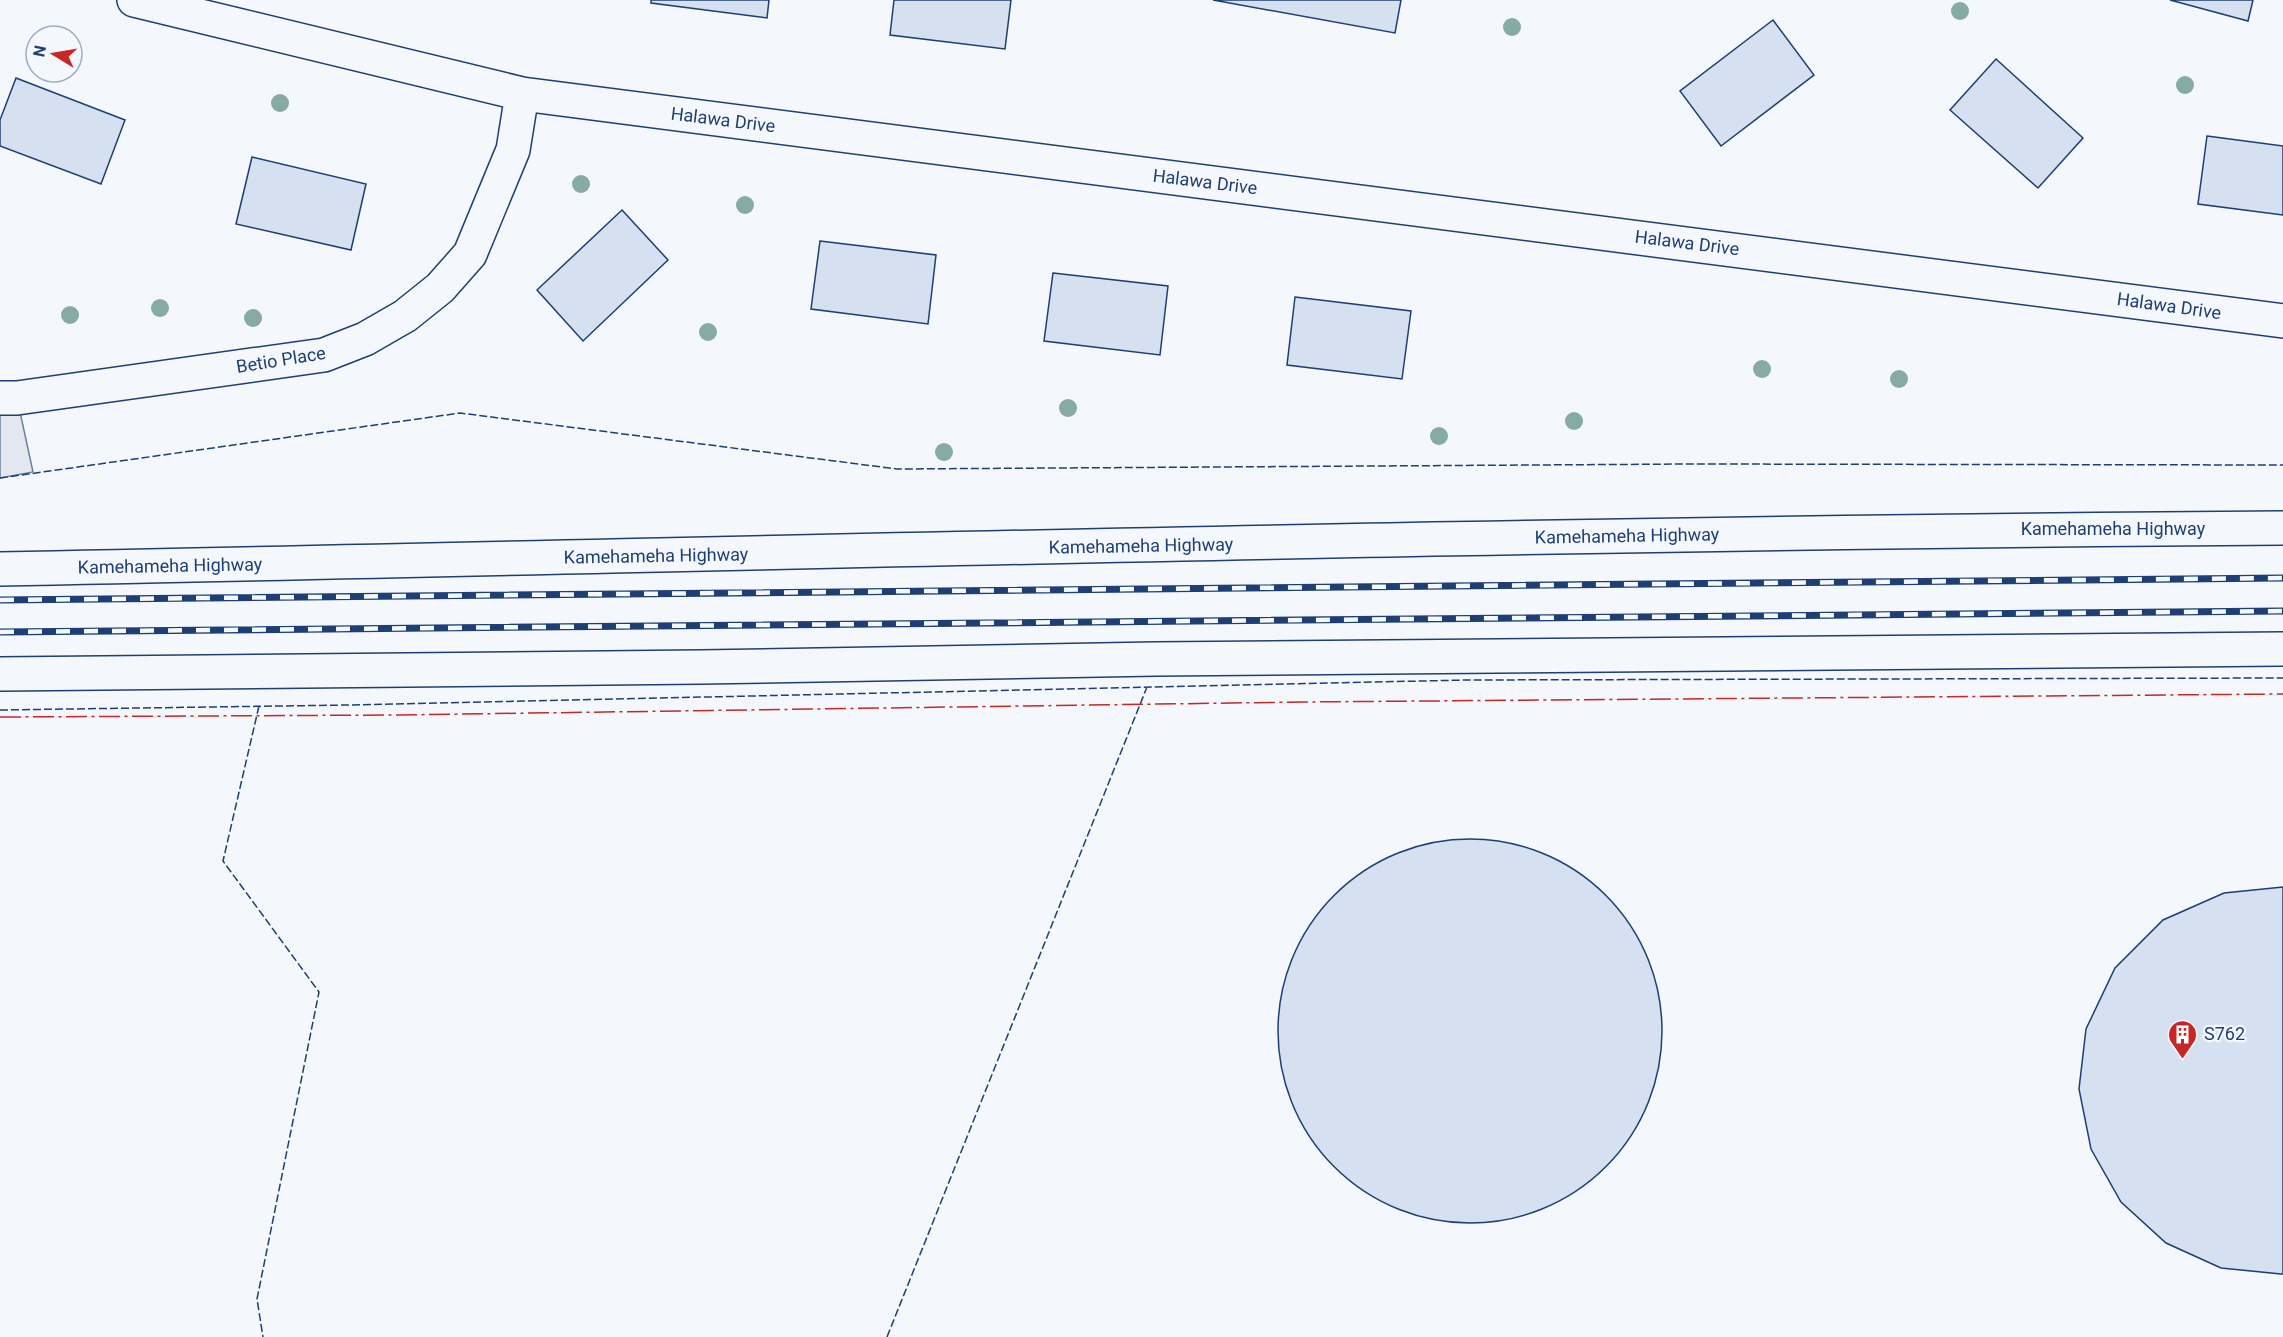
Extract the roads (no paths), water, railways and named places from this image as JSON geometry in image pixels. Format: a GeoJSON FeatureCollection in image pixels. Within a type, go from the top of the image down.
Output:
{"type":"FeatureCollection","features":[{"type":"Feature","properties":{"kind":"main road","name":"Halawa Drive"},"geometry":{"type":"LineString","coordinates":[[134,0],[522,94],[2283,321]]}},
{"type":"Feature","properties":{"kind":"main road","name":"Betio Place"},"geometry":{"type":"LineString","coordinates":[[0,398],[17,398],[324,355],[366,339],[395,322],[440,288],[470,254],[513,150],[522,94]]}},
{"type":"Feature","properties":{"kind":"main road","name":"Kamehameha Highway"},"geometry":{"type":"LineString","coordinates":[[0,569],[1528,538],[2031,529],[2283,528]]}},
{"type":"Feature","properties":{"kind":"main road"},"geometry":{"type":"LineString","coordinates":[[0,674],[701,667],[1168,659],[2283,649]]}},
{"type":"Feature","properties":{"kind":"railway"},"geometry":{"type":"LineString","coordinates":[[0,600],[2283,578]]}},
{"type":"Feature","properties":{"kind":"railway"},"geometry":{"type":"LineString","coordinates":[[0,632],[2283,611]]}},
{"type":"Feature","properties":{"kind":"place","name":"S762"},"geometry":{"type":"Point","coordinates":[2183,1060]}}]}
